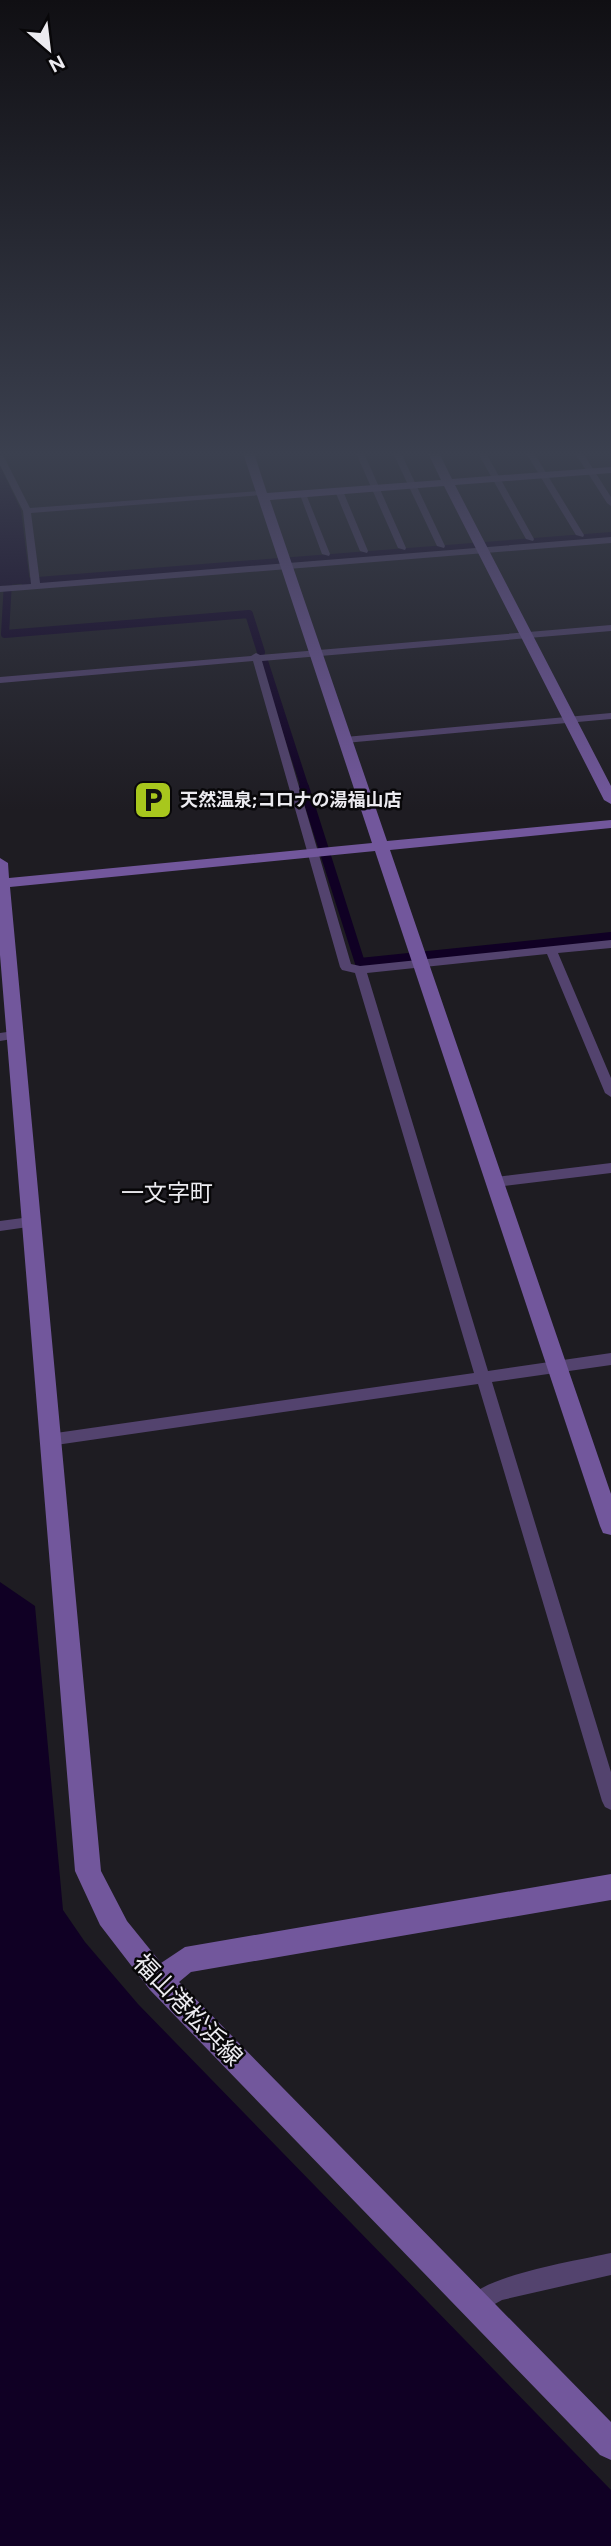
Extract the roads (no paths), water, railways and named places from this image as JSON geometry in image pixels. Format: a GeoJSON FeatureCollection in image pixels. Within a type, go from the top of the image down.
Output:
{"type":"FeatureCollection","features":[{"type":"Feature","properties":{"kind":"street"},"geometry":{"type":"LineString","coordinates":[[35,572],[36,582]]}},
{"type":"Feature","properties":{"kind":"street"},"geometry":{"type":"LineString","coordinates":[[0,589],[36,582],[163,572]]}},
{"type":"Feature","properties":{"kind":"street"},"geometry":{"type":"LineString","coordinates":[[288,572],[611,1525]]}},
{"type":"Feature","properties":{"kind":"street"},"geometry":{"type":"LineString","coordinates":[[494,572],[611,800]]}},
{"type":"Feature","properties":{"kind":"street"},"geometry":{"type":"LineString","coordinates":[[0,680],[256,656],[611,628]]}},
{"type":"Feature","properties":{"kind":"street"},"geometry":{"type":"LineString","coordinates":[[256,656],[346,967],[360,971],[421,959],[611,944]]}},
{"type":"Feature","properties":{"kind":"street"},"geometry":{"type":"LineString","coordinates":[[345,740],[611,716]]}},
{"type":"Feature","properties":{"kind":"street"},"geometry":{"type":"LineString","coordinates":[[2,883],[611,824]]}},
{"type":"Feature","properties":{"kind":"street","name":"福山港松浜線"},"geometry":{"type":"LineString","coordinates":[[0,863],[7,1036],[30,1222],[88,1871],[99,1902],[123,1940],[159,1982],[611,2444]]}},
{"type":"Feature","properties":{"kind":"street"},"geometry":{"type":"LineString","coordinates":[[551,950],[611,1093]]}},
{"type":"Feature","properties":{"kind":"street"},"geometry":{"type":"LineString","coordinates":[[360,971],[611,1801]]}},
{"type":"Feature","properties":{"kind":"street"},"geometry":{"type":"LineString","coordinates":[[496,1182],[611,1168]]}},
{"type":"Feature","properties":{"kind":"street"},"geometry":{"type":"LineString","coordinates":[[0,1226],[30,1222]]}},
{"type":"Feature","properties":{"kind":"street"},"geometry":{"type":"LineString","coordinates":[[49,1440],[611,1359]]}},
{"type":"Feature","properties":{"kind":"street"},"geometry":{"type":"LineString","coordinates":[[159,1982],[185,1960],[611,1887]]}},
{"type":"Feature","properties":{"kind":"street"},"geometry":{"type":"LineString","coordinates":[[475,2304],[498,2290],[611,2264]]}},
{"type":"Feature","properties":{"kind":"waterway"},"geometry":{"type":"LineString","coordinates":[[25,582],[155,572]]}},
{"type":"Feature","properties":{"kind":"waterway"},"geometry":{"type":"LineString","coordinates":[[8,582],[5,634],[249,614],[261,652]]}},
{"type":"Feature","properties":{"kind":"waterway"},"geometry":{"type":"LineString","coordinates":[[264,661],[305,788]]}},
{"type":"Feature","properties":{"kind":"waterway"},"geometry":{"type":"LineString","coordinates":[[304,787],[360,963],[611,937]]}},
{"type":"Feature","properties":{"kind":"place","name":"天然温泉;コロナの湯福山店"},"geometry":{"type":"Point","coordinates":[153,800]}},
{"type":"Feature","properties":{"kind":"district","name":"一文字町"},"geometry":{"type":"Point","coordinates":[167,1193]}}]}
